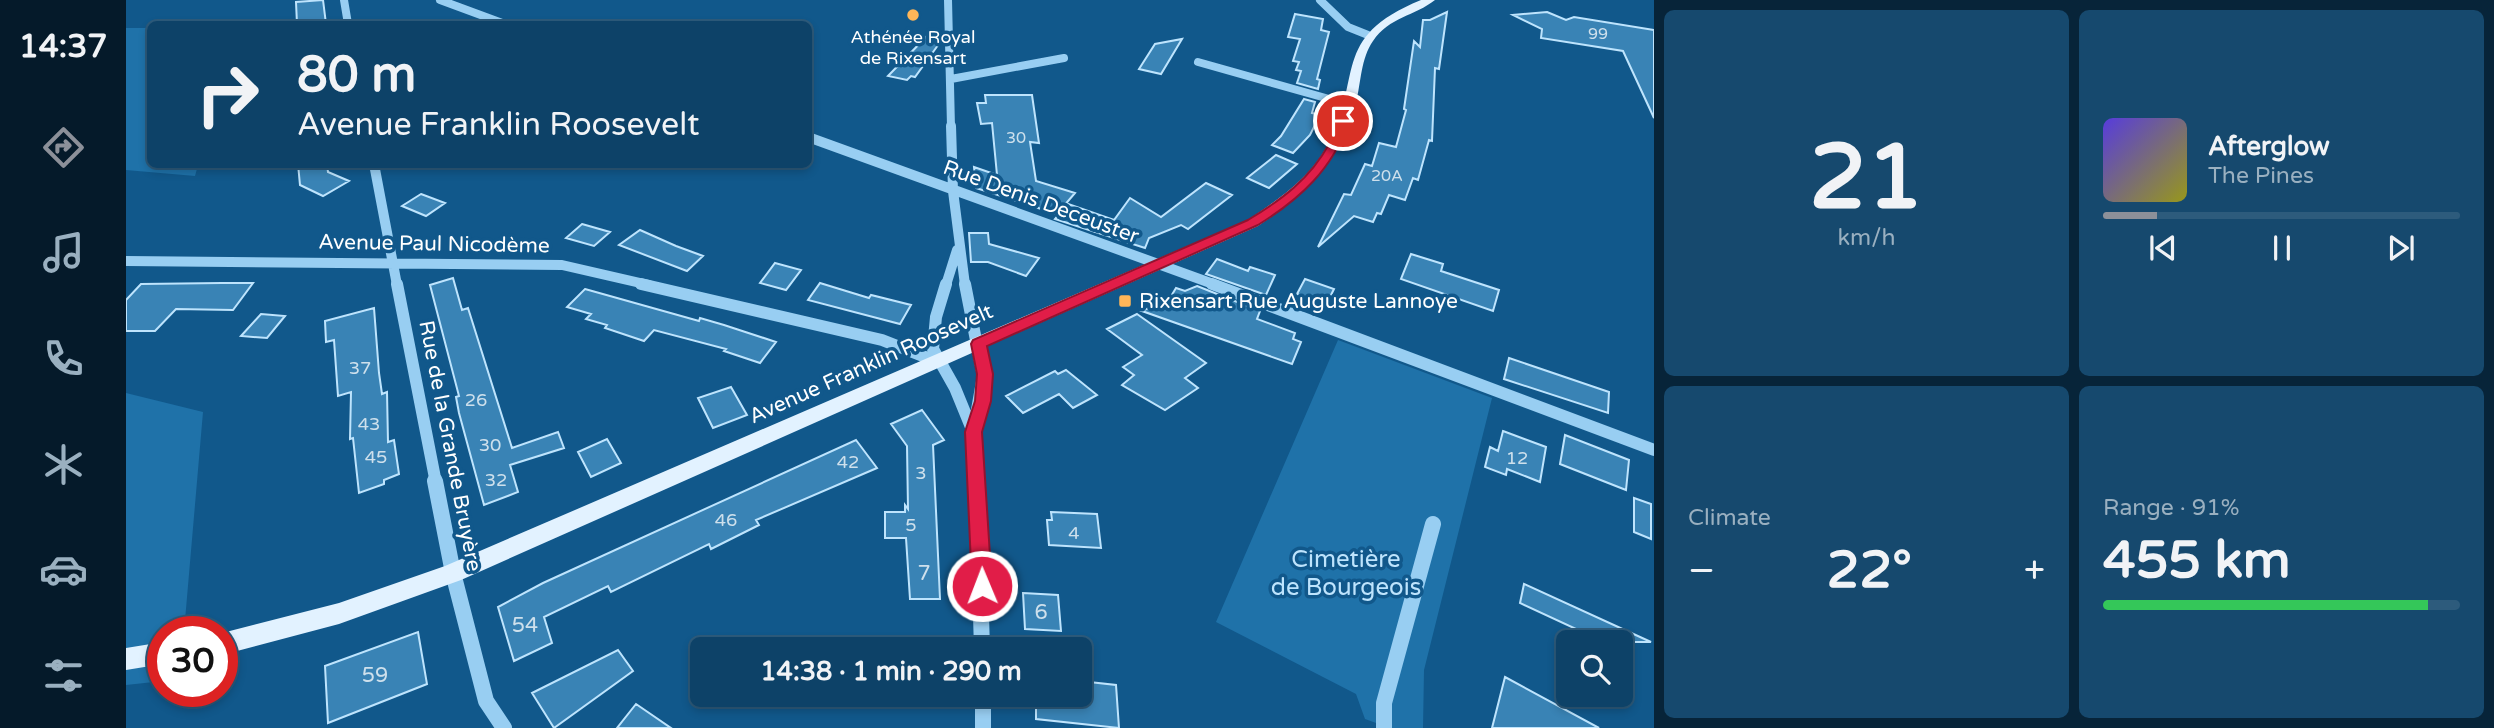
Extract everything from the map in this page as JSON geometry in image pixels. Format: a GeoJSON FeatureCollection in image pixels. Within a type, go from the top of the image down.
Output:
{"type":"FeatureCollection","features":[{"type":"Feature","properties":{"kind":"main road"},"geometry":{"type":"LineString","coordinates":[[1368,36],[1385,20],[1430,0]]}},
{"type":"Feature","properties":{"kind":"main road","name":"Avenue Franklin Roosevelt"},"geometry":{"type":"LineString","coordinates":[[238,640],[290,629],[411,590],[453,573],[1253,223],[1287,201],[1326,160],[1336,143],[1357,58],[1368,36]]}},
{"type":"Feature","properties":{"kind":"main road"},"geometry":{"type":"LineString","coordinates":[[126,659],[147,656]]}},
{"type":"Feature","properties":{"kind":"street"},"geometry":{"type":"LineString","coordinates":[[344,0],[348,21]]}},
{"type":"Feature","properties":{"kind":"street"},"geometry":{"type":"LineString","coordinates":[[440,0],[498,21]]}},
{"type":"Feature","properties":{"kind":"street"},"geometry":{"type":"LineString","coordinates":[[948,0],[953,191],[966,295],[985,374],[983,401],[973,432]]}},
{"type":"Feature","properties":{"kind":"street"},"geometry":{"type":"LineString","coordinates":[[1320,0],[1348,27],[1368,36]]}},
{"type":"Feature","properties":{"kind":"street"},"geometry":{"type":"LineString","coordinates":[[951,79],[1064,58]]}},
{"type":"Feature","properties":{"kind":"street"},"geometry":{"type":"LineString","coordinates":[[1198,62],[1347,104]]}},
{"type":"Feature","properties":{"kind":"street","name":"Rue Denis Deceuster"},"geometry":{"type":"LineString","coordinates":[[812,138],[1161,265],[1654,450]]}},
{"type":"Feature","properties":{"kind":"street","name":"Rue de la Grande Bruyère"},"geometry":{"type":"LineString","coordinates":[[375,168],[453,573],[486,701],[504,728]]}},
{"type":"Feature","properties":{"kind":"street"},"geometry":{"type":"LineString","coordinates":[[960,240],[936,317],[933,349],[955,388],[973,432],[979,512],[982,637]]}},
{"type":"Feature","properties":{"kind":"street","name":"Avenue Paul Nicodème"},"geometry":{"type":"LineString","coordinates":[[126,261],[522,262],[590,270],[882,340],[938,362]]}},
{"type":"Feature","properties":{"kind":"street"},"geometry":{"type":"LineString","coordinates":[[1384,728],[1384,703],[1433,524]]}},
{"type":"Feature","properties":{"kind":"street"},"geometry":{"type":"LineString","coordinates":[[983,707],[983,728]]}},
{"type":"Feature","properties":{"kind":"green space"},"geometry":{"type":"Polygon","coordinates":[[[126,28],[147,28],[147,168],[197,168],[195,176],[126,170],[126,28]]]}},
{"type":"Feature","properties":{"kind":"green space","name":"Cimetière de Bourgeois"},"geometry":{"type":"Polygon","coordinates":[[[1338,340],[1492,398],[1424,670],[1423,728],[1390,728],[1365,719],[1356,694],[1216,622],[1338,340]]]}},
{"type":"Feature","properties":{"kind":"green space"},"geometry":{"type":"Polygon","coordinates":[[[126,393],[203,412],[185,616],[147,616],[147,683],[126,685],[126,393]]]}},
{"type":"Feature","properties":{"kind":"building"},"geometry":{"type":"Polygon","coordinates":[[[323,0],[326,21],[297,21],[296,2],[323,0]]]}},
{"type":"Feature","properties":{"kind":"building"},"geometry":{"type":"Polygon","coordinates":[[[1447,12],[1439,69],[1435,68],[1432,141],[1429,140],[1418,180],[1413,178],[1405,200],[1389,195],[1381,214],[1377,213],[1373,222],[1354,216],[1318,247],[1344,194],[1351,195],[1365,164],[1372,166],[1379,143],[1396,147],[1406,110],[1404,109],[1414,41],[1420,47],[1423,20],[1430,20],[1447,12]]]}},
{"type":"Feature","properties":{"kind":"building"},"geometry":{"type":"Polygon","coordinates":[[[1547,12],[1566,20],[1574,17],[1654,30],[1654,118],[1623,51],[1541,38],[1542,29],[1513,15],[1547,12]]]}},
{"type":"Feature","properties":{"kind":"building"},"geometry":{"type":"Polygon","coordinates":[[[1295,14],[1323,19],[1321,30],[1329,32],[1317,79],[1320,80],[1318,89],[1297,83],[1301,71],[1296,70],[1299,62],[1293,61],[1300,39],[1288,37],[1295,14]]]}},
{"type":"Feature","properties":{"kind":"building"},"geometry":{"type":"Polygon","coordinates":[[[931,32],[941,41],[915,77],[911,76],[907,80],[888,76],[931,32]]]}},
{"type":"Feature","properties":{"kind":"building"},"geometry":{"type":"Polygon","coordinates":[[[1182,39],[1161,74],[1139,69],[1155,44],[1182,39]]]}},
{"type":"Feature","properties":{"kind":"building"},"geometry":{"type":"Polygon","coordinates":[[[985,95],[1032,95],[1039,143],[1030,142],[1036,181],[1075,193],[1057,214],[976,188],[974,167],[997,175],[992,123],[981,124],[977,103],[986,103],[985,95]]]}},
{"type":"Feature","properties":{"kind":"building"},"geometry":{"type":"Polygon","coordinates":[[[1304,99],[1315,102],[1312,113],[1320,115],[1310,135],[1293,153],[1272,145],[1281,136],[1304,99]]]}},
{"type":"Feature","properties":{"kind":"building"},"geometry":{"type":"Polygon","coordinates":[[[1276,155],[1297,164],[1269,188],[1247,178],[1276,155]]]}},
{"type":"Feature","properties":{"kind":"building"},"geometry":{"type":"Polygon","coordinates":[[[298,168],[328,168],[328,172],[349,181],[323,196],[300,185],[298,168]]]}},
{"type":"Feature","properties":{"kind":"building"},"geometry":{"type":"Polygon","coordinates":[[[1206,183],[1232,195],[1188,229],[1181,225],[1149,238],[1145,248],[1055,219],[1068,204],[1114,220],[1130,198],[1161,217],[1206,183]]]}},
{"type":"Feature","properties":{"kind":"building"},"geometry":{"type":"Polygon","coordinates":[[[421,194],[445,203],[426,216],[402,206],[421,194]]]}},
{"type":"Feature","properties":{"kind":"building"},"geometry":{"type":"Polygon","coordinates":[[[582,224],[610,232],[594,246],[566,238],[582,224]]]}},
{"type":"Feature","properties":{"kind":"building"},"geometry":{"type":"Polygon","coordinates":[[[640,230],[703,256],[687,271],[619,245],[640,230]]]}},
{"type":"Feature","properties":{"kind":"building"},"geometry":{"type":"Polygon","coordinates":[[[969,233],[988,233],[989,244],[1039,258],[1026,276],[988,262],[971,262],[969,233]]]}},
{"type":"Feature","properties":{"kind":"building"},"geometry":{"type":"Polygon","coordinates":[[[1411,254],[1443,264],[1441,271],[1499,290],[1493,311],[1401,279],[1411,254]]]}},
{"type":"Feature","properties":{"kind":"building"},"geometry":{"type":"Polygon","coordinates":[[[1217,259],[1248,271],[1250,267],[1275,275],[1266,295],[1206,274],[1217,259]]]}},
{"type":"Feature","properties":{"kind":"building"},"geometry":{"type":"Polygon","coordinates":[[[775,263],[801,270],[786,290],[760,283],[775,263]]]}},
{"type":"Feature","properties":{"kind":"building"},"geometry":{"type":"Polygon","coordinates":[[[453,278],[462,310],[468,308],[512,448],[558,432],[564,448],[510,465],[518,492],[484,505],[459,413],[456,397],[459,396],[430,285],[453,278]]]}},
{"type":"Feature","properties":{"kind":"building"},"geometry":{"type":"Polygon","coordinates":[[[1305,279],[1334,289],[1326,305],[1297,294],[1305,279]]]}},
{"type":"Feature","properties":{"kind":"building"},"geometry":{"type":"Polygon","coordinates":[[[253,283],[233,310],[176,309],[155,331],[126,331],[126,300],[141,284],[253,283]]]}},
{"type":"Feature","properties":{"kind":"building"},"geometry":{"type":"Polygon","coordinates":[[[820,283],[869,298],[871,295],[911,305],[900,324],[808,300],[820,283]]]}},
{"type":"Feature","properties":{"kind":"building"},"geometry":{"type":"Polygon","coordinates":[[[1197,286],[1260,311],[1257,319],[1295,333],[1293,339],[1301,342],[1292,364],[1142,311],[1170,298],[1176,288],[1185,291],[1197,286]]]}},
{"type":"Feature","properties":{"kind":"building"},"geometry":{"type":"Polygon","coordinates":[[[585,289],[699,321],[700,318],[776,342],[760,363],[724,351],[726,349],[654,330],[644,341],[605,328],[607,325],[586,319],[591,314],[567,307],[585,289]]]}},
{"type":"Feature","properties":{"kind":"building"},"geometry":{"type":"Polygon","coordinates":[[[374,308],[382,394],[387,392],[388,442],[394,440],[399,474],[384,480],[384,484],[359,493],[353,438],[350,439],[351,392],[338,396],[334,340],[326,342],[325,321],[374,308]]]}},
{"type":"Feature","properties":{"kind":"building"},"geometry":{"type":"Polygon","coordinates":[[[261,314],[285,316],[267,338],[241,336],[261,314]]]}},
{"type":"Feature","properties":{"kind":"building"},"geometry":{"type":"Polygon","coordinates":[[[1137,314],[1206,363],[1185,378],[1198,388],[1165,410],[1122,385],[1134,375],[1123,367],[1142,355],[1107,329],[1137,314]]]}},
{"type":"Feature","properties":{"kind":"building"},"geometry":{"type":"Polygon","coordinates":[[[1509,358],[1609,392],[1608,413],[1504,379],[1509,358]]]}},
{"type":"Feature","properties":{"kind":"building"},"geometry":{"type":"Polygon","coordinates":[[[1066,370],[1097,395],[1073,408],[1059,394],[1023,413],[1006,396],[1055,371],[1058,374],[1066,370]]]}},
{"type":"Feature","properties":{"kind":"building"},"geometry":{"type":"Polygon","coordinates":[[[731,387],[747,415],[713,428],[698,398],[731,387]]]}},
{"type":"Feature","properties":{"kind":"building"},"geometry":{"type":"Polygon","coordinates":[[[922,410],[944,440],[933,445],[940,599],[910,599],[906,538],[885,538],[885,512],[905,512],[905,505],[908,509],[907,446],[891,424],[922,410]]]}},
{"type":"Feature","properties":{"kind":"building"},"geometry":{"type":"Polygon","coordinates":[[[1503,431],[1546,447],[1540,482],[1507,469],[1506,475],[1485,467],[1490,447],[1498,451],[1503,431]]]}},
{"type":"Feature","properties":{"kind":"building"},"geometry":{"type":"Polygon","coordinates":[[[1565,435],[1629,460],[1626,490],[1560,464],[1565,435]]]}},
{"type":"Feature","properties":{"kind":"building"},"geometry":{"type":"Polygon","coordinates":[[[607,439],[621,463],[591,477],[578,452],[607,439]]]}},
{"type":"Feature","properties":{"kind":"building"},"geometry":{"type":"Polygon","coordinates":[[[856,440],[877,468],[756,520],[759,525],[711,549],[709,544],[611,592],[608,586],[544,617],[552,643],[514,661],[498,607],[543,583],[856,440]]]}},
{"type":"Feature","properties":{"kind":"building"},"geometry":{"type":"Polygon","coordinates":[[[1634,498],[1651,504],[1651,539],[1634,532],[1634,498]]]}},
{"type":"Feature","properties":{"kind":"building"},"geometry":{"type":"Polygon","coordinates":[[[1051,512],[1097,514],[1101,548],[1049,545],[1047,520],[1052,520],[1051,512]]]}},
{"type":"Feature","properties":{"kind":"building"},"geometry":{"type":"Polygon","coordinates":[[[1524,584],[1625,630],[1578,630],[1520,603],[1524,584]]]}},
{"type":"Feature","properties":{"kind":"building"},"geometry":{"type":"Polygon","coordinates":[[[1023,593],[1058,595],[1061,631],[1025,629],[1023,593]]]}},
{"type":"Feature","properties":{"kind":"building"},"geometry":{"type":"Polygon","coordinates":[[[418,632],[427,684],[328,723],[325,666],[418,632]]]}},
{"type":"Feature","properties":{"kind":"building"},"geometry":{"type":"Polygon","coordinates":[[[1633,634],[1651,642],[1633,642],[1633,634]]]}},
{"type":"Feature","properties":{"kind":"building"},"geometry":{"type":"Polygon","coordinates":[[[618,650],[633,671],[554,728],[532,693],[618,650]]]}},
{"type":"Feature","properties":{"kind":"building"},"geometry":{"type":"Polygon","coordinates":[[[1505,677],[1599,728],[1492,728],[1505,677]]]}},
{"type":"Feature","properties":{"kind":"building"},"geometry":{"type":"Polygon","coordinates":[[[1092,682],[1116,685],[1119,728],[1036,719],[1036,707],[1092,707],[1092,682]]]}},
{"type":"Feature","properties":{"kind":"building"},"geometry":{"type":"Polygon","coordinates":[[[636,704],[671,728],[617,728],[636,704]]]}},
{"type":"Feature","properties":{"kind":"place","name":"Athénée Royal de Rixensart"},"geometry":{"type":"Point","coordinates":[913,15]}},
{"type":"Feature","properties":{"kind":"place","name":"Rixensart Rue Auguste Lannoye"},"geometry":{"type":"Point","coordinates":[1125,301]}},
{"type":"Feature","properties":{"kind":"route"},"geometry":{"type":"LineString","coordinates":[[982,586],[973,432],[983,401],[985,374],[978,344],[1253,223],[1287,201],[1313,177],[1336,143],[1343,121]]}}]}
